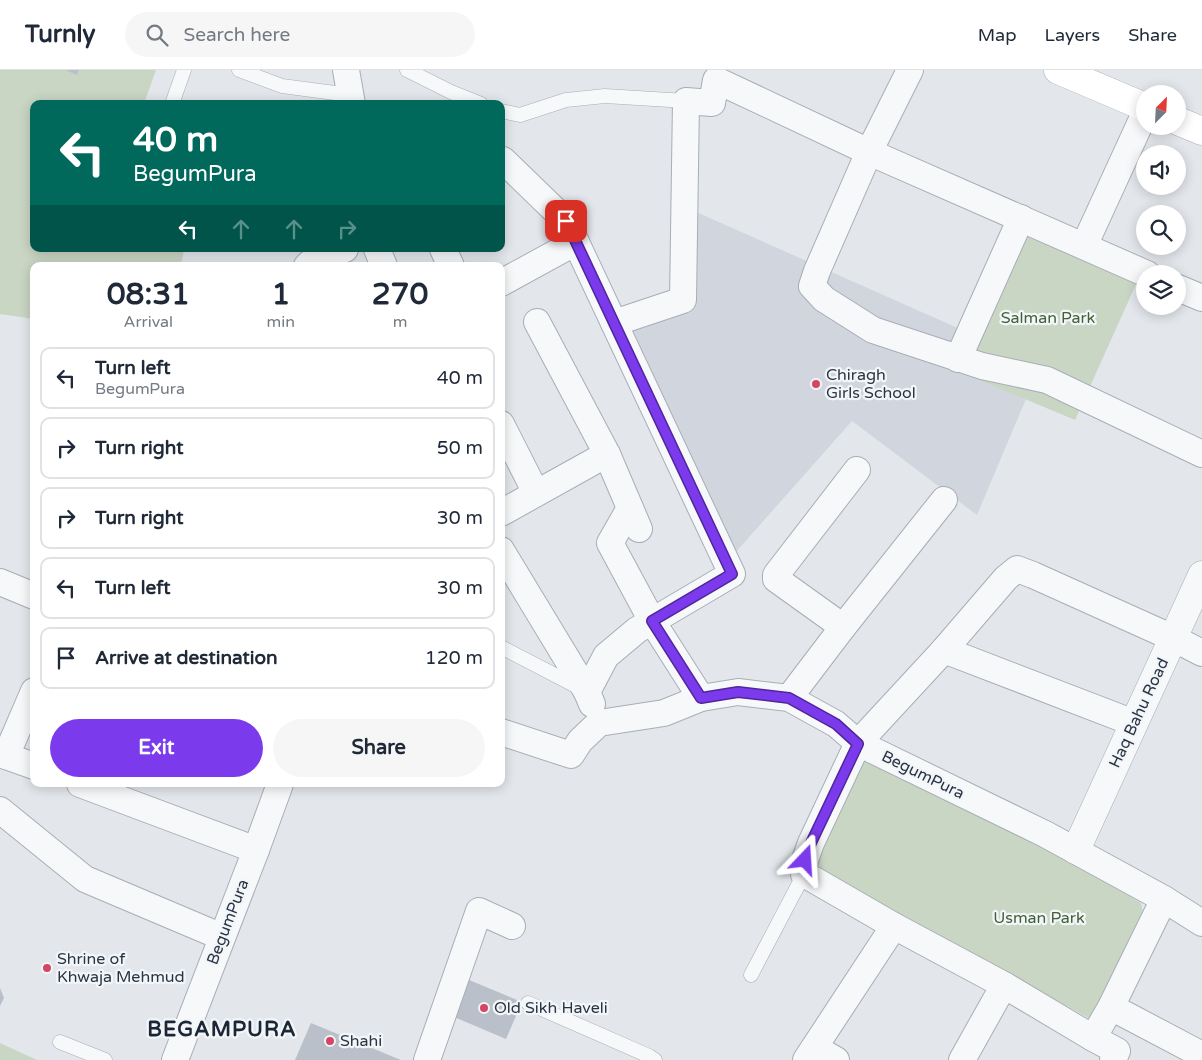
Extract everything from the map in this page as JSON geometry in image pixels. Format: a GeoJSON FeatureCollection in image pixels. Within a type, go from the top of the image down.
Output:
{"type":"FeatureCollection","features":[{"type":"Feature","properties":{"kind":"main road"},"geometry":{"type":"LineString","coordinates":[[1058,70],[1136,103]]}},
{"type":"Feature","properties":{"kind":"main road"},"geometry":{"type":"LineString","coordinates":[[1186,124],[1202,131]]}},
{"type":"Feature","properties":{"kind":"street"},"geometry":{"type":"LineString","coordinates":[[910,70],[869,152],[812,286],[824,299],[873,330],[982,366],[1047,380],[1202,454]]}},
{"type":"Feature","properties":{"kind":"street"},"geometry":{"type":"LineString","coordinates":[[614,323],[683,300],[686,101],[712,103],[716,80],[869,152],[1136,269]]}},
{"type":"Feature","properties":{"kind":"street"},"geometry":{"type":"LineString","coordinates":[[1084,246],[1136,133]]}},
{"type":"Feature","properties":{"kind":"street"},"geometry":{"type":"LineString","coordinates":[[505,162],[566,221],[732,574],[637,630],[606,656],[587,692]]}},
{"type":"Feature","properties":{"kind":"street"},"geometry":{"type":"LineString","coordinates":[[958,359],[1021,218]]}},
{"type":"Feature","properties":{"kind":"street"},"geometry":{"type":"LineString","coordinates":[[505,281],[576,242]]}},
{"type":"Feature","properties":{"kind":"street"},"geometry":{"type":"LineString","coordinates":[[313,262],[338,252]]}},
{"type":"Feature","properties":{"kind":"street"},"geometry":{"type":"LineString","coordinates":[[1186,291],[1202,298]]}},
{"type":"Feature","properties":{"kind":"street"},"geometry":{"type":"LineString","coordinates":[[537,322],[607,454],[635,518],[610,543],[652,621],[701,698]]}},
{"type":"Feature","properties":{"kind":"street"},"geometry":{"type":"LineString","coordinates":[[505,432],[536,493]]}},
{"type":"Feature","properties":{"kind":"street"},"geometry":{"type":"LineString","coordinates":[[505,511],[607,454]]}},
{"type":"Feature","properties":{"kind":"street"},"geometry":{"type":"LineString","coordinates":[[843,627],[776,578],[776,575],[857,470]]}},
{"type":"Feature","properties":{"kind":"street"},"geometry":{"type":"LineString","coordinates":[[789,698],[944,500]]}},
{"type":"Feature","properties":{"kind":"street"},"geometry":{"type":"LineString","coordinates":[[505,557],[587,692],[599,723],[580,741],[571,755],[505,733]]}},
{"type":"Feature","properties":{"kind":"street"},"geometry":{"type":"LineString","coordinates":[[1113,1060],[1117,1051],[1004,985],[894,926],[804,874],[805,860],[811,843],[858,744],[944,650],[1006,578],[1017,569],[1173,638],[1202,654]]}},
{"type":"Feature","properties":{"kind":"street","name":"Haq Bahu Road"},"geometry":{"type":"LineString","coordinates":[[1076,850],[1202,575]]}},
{"type":"Feature","properties":{"kind":"street"},"geometry":{"type":"LineString","coordinates":[[0,582],[30,594]]}},
{"type":"Feature","properties":{"kind":"street"},"geometry":{"type":"LineString","coordinates":[[944,650],[1134,723]]}},
{"type":"Feature","properties":{"kind":"street","name":"BegumPura"},"geometry":{"type":"LineString","coordinates":[[599,723],[664,713],[701,698],[738,692],[789,698],[836,724],[858,744],[1076,850],[1164,899],[1202,923]]}},
{"type":"Feature","properties":{"kind":"street"},"geometry":{"type":"LineString","coordinates":[[30,699],[3,755],[30,765]]}},
{"type":"Feature","properties":{"kind":"street"},"geometry":{"type":"LineString","coordinates":[[88,787],[256,850]]}},
{"type":"Feature","properties":{"kind":"street","name":"BegumPura"},"geometry":{"type":"LineString","coordinates":[[175,1060],[279,787]]}},
{"type":"Feature","properties":{"kind":"street"},"geometry":{"type":"LineString","coordinates":[[0,810],[85,879],[222,937]]}},
{"type":"Feature","properties":{"kind":"street"},"geometry":{"type":"LineString","coordinates":[[1093,1038],[1111,1007],[1164,899]]}},
{"type":"Feature","properties":{"kind":"street"},"geometry":{"type":"LineString","coordinates":[[427,1060],[479,911],[512,926]]}},
{"type":"Feature","properties":{"kind":"street"},"geometry":{"type":"LineString","coordinates":[[819,1056],[894,926]]}},
{"type":"Feature","properties":{"kind":"street"},"geometry":{"type":"LineString","coordinates":[[962,1060],[1004,985]]}},
{"type":"Feature","properties":{"kind":"street"},"geometry":{"type":"LineString","coordinates":[[1111,1007],[1202,1055]]}},
{"type":"Feature","properties":{"kind":"lane"},"geometry":{"type":"LineString","coordinates":[[173,100],[184,70]]}},
{"type":"Feature","properties":{"kind":"lane"},"geometry":{"type":"LineString","coordinates":[[238,70],[282,86],[349,90]]}},
{"type":"Feature","properties":{"kind":"lane"},"geometry":{"type":"LineString","coordinates":[[407,70],[471,100]]}},
{"type":"Feature","properties":{"kind":"lane"},"geometry":{"type":"LineString","coordinates":[[505,112],[520,115],[566,100],[605,96],[686,101]]}},
{"type":"Feature","properties":{"kind":"lane"},"geometry":{"type":"LineString","coordinates":[[505,649],[587,692]]}},
{"type":"Feature","properties":{"kind":"lane"},"geometry":{"type":"LineString","coordinates":[[751,975],[804,874]]}},
{"type":"Feature","properties":{"kind":"lane"},"geometry":{"type":"LineString","coordinates":[[528,1002],[655,1060]]}},
{"type":"Feature","properties":{"kind":"lane"},"geometry":{"type":"LineString","coordinates":[[60,1042],[105,1060]]}},
{"type":"Feature","properties":{"kind":"shaded area","name":"Chiragh Girls School"},"geometry":{"type":"Polygon","coordinates":[[[685,207],[969,333],[1026,399],[977,515],[852,421],[727,562],[614,323],[683,300],[685,207]]]}},
{"type":"Feature","properties":{"kind":"green space"},"geometry":{"type":"Polygon","coordinates":[[[0,70],[156,70],[145,100],[30,100],[30,252],[184,252],[182,261],[30,262],[30,318],[0,314],[0,70]]]}},
{"type":"Feature","properties":{"kind":"green space","name":"Salman Park"},"geometry":{"type":"Polygon","coordinates":[[[1021,218],[1136,268],[1136,284],[1075,420],[953,369],[1021,218]]]}},
{"type":"Feature","properties":{"kind":"green space","name":"Usman Park"},"geometry":{"type":"Polygon","coordinates":[[[862,754],[1068,859],[1141,903],[1145,923],[1094,1021],[901,914],[829,879],[820,867],[817,854],[862,754]]]}},
{"type":"Feature","properties":{"kind":"green space"},"geometry":{"type":"Polygon","coordinates":[[[0,1043],[37,1060],[0,1060],[0,1043]]]}},
{"type":"Feature","properties":{"kind":"building"},"geometry":{"type":"Polygon","coordinates":[[[65,70],[79,70],[77,75],[65,70]]]}},
{"type":"Feature","properties":{"kind":"building","name":"Old Sikh Haveli"},"geometry":{"type":"Polygon","coordinates":[[[462,977],[522,1002],[506,1039],[447,1014],[462,977]]]}},
{"type":"Feature","properties":{"kind":"building"},"geometry":{"type":"Polygon","coordinates":[[[0,988],[4,998],[0,1006],[0,988]]]}},
{"type":"Feature","properties":{"kind":"building","name":"Shahi"},"geometry":{"type":"Polygon","coordinates":[[[311,1023],[401,1060],[295,1060],[311,1023]]]}},
{"type":"Feature","properties":{"kind":"place","name":"Chiragh Girls School"},"geometry":{"type":"Point","coordinates":[816,384]}},
{"type":"Feature","properties":{"kind":"place","name":"Shrine of Khwaja Mehmud"},"geometry":{"type":"Point","coordinates":[47,968]}},
{"type":"Feature","properties":{"kind":"place","name":"Old Sikh Haveli"},"geometry":{"type":"Point","coordinates":[484,1008]}},
{"type":"Feature","properties":{"kind":"place","name":"Shahi"},"geometry":{"type":"Point","coordinates":[330,1041]}},
{"type":"Feature","properties":{"kind":"district","name":"BEGAMPURA"},"geometry":{"type":"Point","coordinates":[222,1029]}},
{"type":"Feature","properties":{"kind":"route"},"geometry":{"type":"LineString","coordinates":[[566,221],[732,574],[652,621],[701,698],[738,692],[789,698],[836,724],[858,744],[811,843],[805,860]]}}]}
